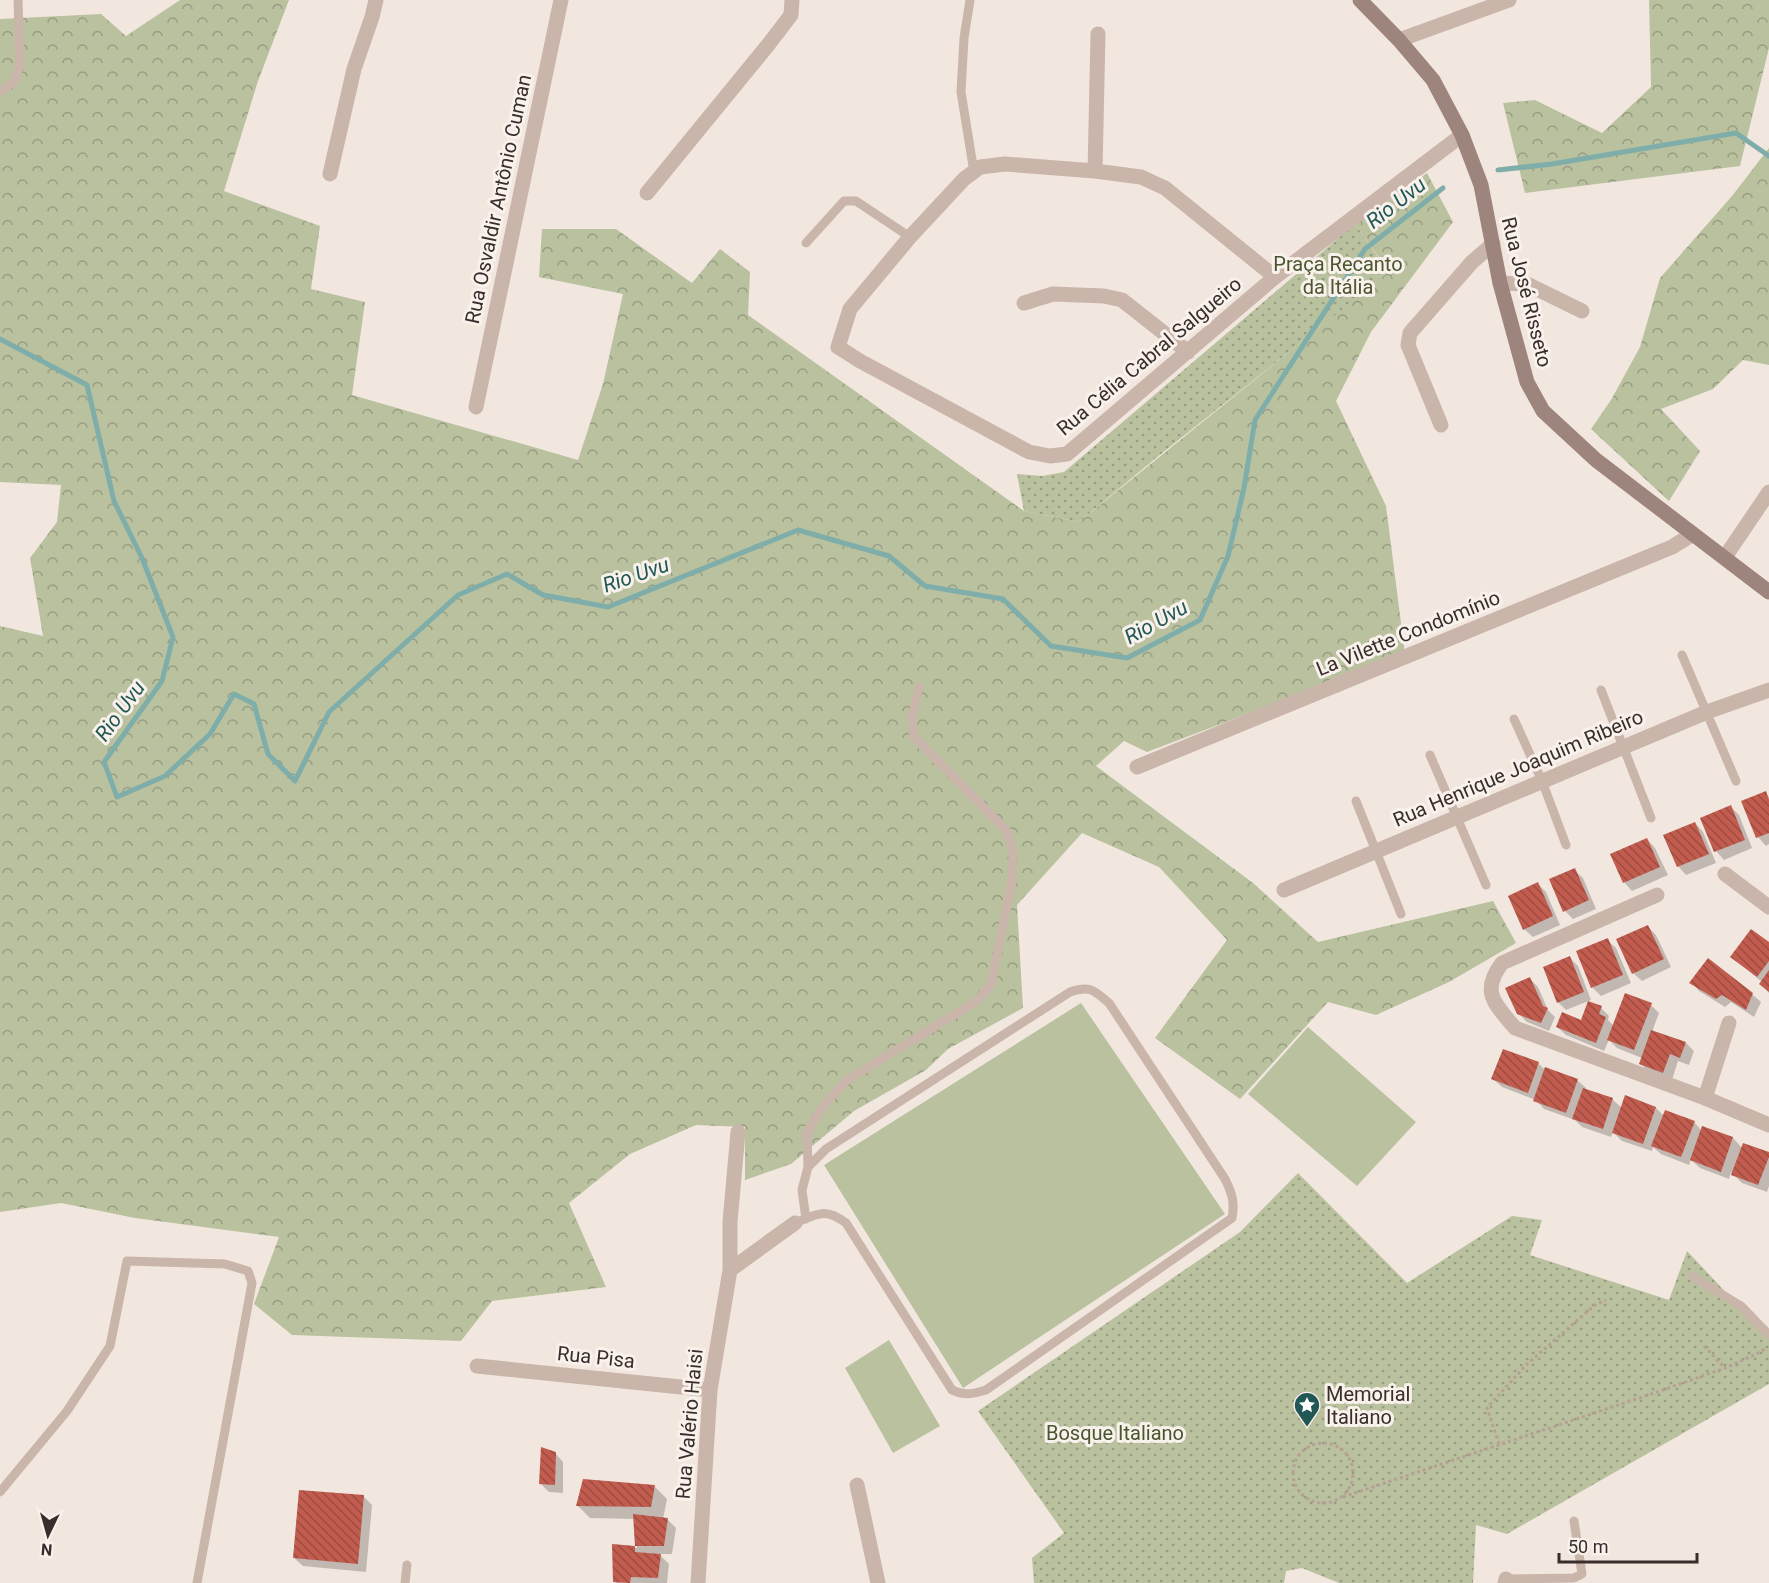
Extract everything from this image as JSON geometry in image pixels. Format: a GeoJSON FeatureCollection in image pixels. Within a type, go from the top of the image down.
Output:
{"type":"FeatureCollection","features":[{"type":"Feature","properties":{"kind":"main road","name":"Rua José Risseto"},"geometry":{"type":"LineString","coordinates":[[1360,0],[1399,40],[1433,80],[1462,135],[1481,186],[1500,283],[1527,382],[1544,411],[1596,460],[1769,592]]}},
{"type":"Feature","properties":{"kind":"street"},"geometry":{"type":"LineString","coordinates":[[330,174],[354,69],[376,0]]}},
{"type":"Feature","properties":{"kind":"street","name":"Rua Osvaldir Antônio Cuman"},"geometry":{"type":"LineString","coordinates":[[476,407],[561,0]]}},
{"type":"Feature","properties":{"kind":"street"},"geometry":{"type":"LineString","coordinates":[[646,193],[791,15],[792,0]]}},
{"type":"Feature","properties":{"kind":"street"},"geometry":{"type":"LineString","coordinates":[[1399,40],[1506,0]]}},
{"type":"Feature","properties":{"kind":"street"},"geometry":{"type":"LineString","coordinates":[[1095,171],[1098,33]]}},
{"type":"Feature","properties":{"kind":"street","name":"Rua Célia Cabral Salgueiro"},"geometry":{"type":"LineString","coordinates":[[910,237],[850,309],[838,347],[1029,452],[1050,456],[1067,454],[1275,277],[1462,135]]}},
{"type":"Feature","properties":{"kind":"street"},"geometry":{"type":"LineString","coordinates":[[910,237],[964,179],[980,167],[1005,164],[1095,171],[1141,177],[1166,188],[1275,277]]}},
{"type":"Feature","properties":{"kind":"street"},"geometry":{"type":"LineString","coordinates":[[1441,425],[1408,345],[1410,333],[1472,262],[1493,244]]}},
{"type":"Feature","properties":{"kind":"street"},"geometry":{"type":"LineString","coordinates":[[1500,283],[1527,284],[1582,311]]}},
{"type":"Feature","properties":{"kind":"street"},"geometry":{"type":"LineString","coordinates":[[1024,303],[1053,294],[1104,296],[1122,300],[1188,352]]}},
{"type":"Feature","properties":{"kind":"street"},"geometry":{"type":"LineString","coordinates":[[1725,557],[1769,492]]}},
{"type":"Feature","properties":{"kind":"street","name":"La Vilette Condomínio"},"geometry":{"type":"LineString","coordinates":[[1137,767],[1671,547],[1693,534]]}},
{"type":"Feature","properties":{"kind":"street","name":"Rua Henrique Joaquim Ribeiro"},"geometry":{"type":"LineString","coordinates":[[1284,890],[1707,712],[1769,690]]}},
{"type":"Feature","properties":{"kind":"street"},"geometry":{"type":"LineString","coordinates":[[1725,874],[1769,907]]}},
{"type":"Feature","properties":{"kind":"street"},"geometry":{"type":"LineString","coordinates":[[1657,895],[1502,963],[1492,976],[1491,993],[1498,1007],[1515,1028],[1705,1098],[1769,1125]]}},
{"type":"Feature","properties":{"kind":"street"},"geometry":{"type":"LineString","coordinates":[[1705,1098],[1730,1023]]}},
{"type":"Feature","properties":{"kind":"street","name":"Rua Valério Haisi"},"geometry":{"type":"LineString","coordinates":[[698,1583],[710,1390],[730,1270],[730,1222],[738,1132]]}},
{"type":"Feature","properties":{"kind":"street"},"geometry":{"type":"LineString","coordinates":[[730,1270],[800,1221]]}},
{"type":"Feature","properties":{"kind":"street","name":"Rua Pisa"},"geometry":{"type":"LineString","coordinates":[[477,1366],[710,1390]]}},
{"type":"Feature","properties":{"kind":"street"},"geometry":{"type":"LineString","coordinates":[[857,1485],[878,1583]]}},
{"type":"Feature","properties":{"kind":"lane"},"geometry":{"type":"LineString","coordinates":[[0,91],[13,83],[20,66],[18,0]]}},
{"type":"Feature","properties":{"kind":"lane"},"geometry":{"type":"LineString","coordinates":[[970,0],[964,38],[961,92],[974,172]]}},
{"type":"Feature","properties":{"kind":"lane"},"geometry":{"type":"LineString","coordinates":[[806,243],[844,201],[856,201],[910,237]]}},
{"type":"Feature","properties":{"kind":"lane"},"geometry":{"type":"LineString","coordinates":[[1682,655],[1736,780]]}},
{"type":"Feature","properties":{"kind":"lane"},"geometry":{"type":"LineString","coordinates":[[808,1167],[826,1149],[1070,992],[1082,988],[1094,989],[1109,1003],[1225,1179],[1233,1195],[1232,1218],[986,1390],[973,1394],[960,1394],[952,1390],[846,1223],[834,1214],[824,1212],[800,1221],[802,1190],[808,1167],[807,1132],[823,1106],[847,1080],[977,1000],[991,984],[1012,882],[1013,852],[1007,831],[914,737],[912,718],[919,687]]}},
{"type":"Feature","properties":{"kind":"lane"},"geometry":{"type":"LineString","coordinates":[[1601,690],[1652,818]]}},
{"type":"Feature","properties":{"kind":"lane"},"geometry":{"type":"LineString","coordinates":[[1514,719],[1542,781],[1566,845]]}},
{"type":"Feature","properties":{"kind":"lane"},"geometry":{"type":"LineString","coordinates":[[1430,755],[1486,885]]}},
{"type":"Feature","properties":{"kind":"lane"},"geometry":{"type":"LineString","coordinates":[[1356,801],[1401,914]]}},
{"type":"Feature","properties":{"kind":"lane"},"geometry":{"type":"LineString","coordinates":[[0,1492],[67,1411],[110,1346],[127,1261],[225,1264],[248,1271],[252,1283],[198,1583]]}},
{"type":"Feature","properties":{"kind":"lane"},"geometry":{"type":"LineString","coordinates":[[1692,1276],[1741,1306],[1769,1335]]}},
{"type":"Feature","properties":{"kind":"lane"},"geometry":{"type":"LineString","coordinates":[[1505,1581],[1574,1578],[1582,1574],[1574,1521]]}},
{"type":"Feature","properties":{"kind":"lane"},"geometry":{"type":"LineString","coordinates":[[405,1583],[407,1565]]}},
{"type":"Feature","properties":{"kind":"path"},"geometry":{"type":"LineString","coordinates":[[1499,1444],[1487,1408],[1527,1365],[1595,1305],[1606,1300]]}},
{"type":"Feature","properties":{"kind":"path"},"geometry":{"type":"LineString","coordinates":[[1343,1497],[1350,1488],[1353,1478],[1353,1467],[1348,1456],[1341,1449],[1331,1445],[1320,1444],[1309,1447],[1295,1462],[1293,1472],[1298,1490],[1314,1502],[1333,1502],[1725,1368],[1769,1346]]}},
{"type":"Feature","properties":{"kind":"path"},"geometry":{"type":"LineString","coordinates":[[1704,1347],[1725,1368]]}},
{"type":"Feature","properties":{"kind":"green space"},"geometry":{"type":"Polygon","coordinates":[[[180,0],[289,0],[258,81],[224,191],[320,226],[311,289],[365,302],[352,395],[578,460],[603,384],[623,294],[539,277],[542,229],[616,229],[692,283],[720,249],[750,272],[748,315],[1024,511],[1079,522],[1389,271],[1355,224],[1427,173],[1453,222],[1371,332],[1336,401],[1386,506],[1405,654],[1147,752],[1124,741],[1096,766],[1253,883],[1318,942],[1493,901],[1516,943],[1449,982],[1376,1015],[1328,1002],[1240,1099],[1155,1038],[1227,940],[1159,867],[1082,833],[1017,905],[1023,1008],[948,1049],[926,1070],[854,1111],[791,1164],[745,1180],[745,1127],[696,1125],[630,1154],[569,1203],[606,1287],[492,1301],[461,1341],[292,1335],[254,1304],[279,1237],[135,1218],[61,1203],[0,1212],[0,626],[43,636],[30,558],[57,522],[61,485],[0,482],[0,19],[101,14],[126,36],[180,0]]]}},
{"type":"Feature","properties":{"kind":"green space"},"geometry":{"type":"Polygon","coordinates":[[[1649,0],[1769,0],[1769,48],[1740,166],[1525,193],[1503,103],[1535,100],[1602,133],[1651,87],[1649,0]]]}},
{"type":"Feature","properties":{"kind":"green space"},"geometry":{"type":"Polygon","coordinates":[[[1769,148],[1769,365],[1743,360],[1713,389],[1661,409],[1700,451],[1669,501],[1591,429],[1611,400],[1640,347],[1660,278],[1732,196],[1769,148]]]}},
{"type":"Feature","properties":{"kind":"green space","name":"Praça Recanto da Itália"},"geometry":{"type":"Polygon","coordinates":[[[1355,224],[1389,272],[1079,522],[1024,511],[1017,474],[1042,476],[1064,472],[1355,224]]]}},
{"type":"Feature","properties":{"kind":"green space"},"geometry":{"type":"Polygon","coordinates":[[[1081,1003],[1225,1214],[963,1388],[824,1165],[1081,1003]]]}},
{"type":"Feature","properties":{"kind":"green space"},"geometry":{"type":"Polygon","coordinates":[[[1308,1027],[1416,1122],[1357,1186],[1248,1094],[1308,1027]]]}},
{"type":"Feature","properties":{"kind":"green space","name":"Bosque Italiano"},"geometry":{"type":"Polygon","coordinates":[[[1298,1173],[1407,1283],[1512,1216],[1542,1220],[1530,1255],[1669,1300],[1687,1251],[1769,1338],[1769,1384],[1507,1534],[1476,1525],[1473,1583],[1339,1583],[1302,1568],[1286,1571],[1284,1583],[1034,1583],[1032,1558],[1064,1533],[978,1411],[1240,1232],[1298,1173]]]}},
{"type":"Feature","properties":{"kind":"green space"},"geometry":{"type":"Polygon","coordinates":[[[889,1340],[940,1426],[893,1453],[845,1368],[889,1340]]]}},
{"type":"Feature","properties":{"kind":"building"},"geometry":{"type":"Polygon","coordinates":[[[1766,791],[1769,800],[1769,833],[1756,838],[1741,801],[1766,791]]]}},
{"type":"Feature","properties":{"kind":"building"},"geometry":{"type":"Polygon","coordinates":[[[1731,805],[1745,840],[1714,852],[1700,818],[1731,805]]]}},
{"type":"Feature","properties":{"kind":"building"},"geometry":{"type":"Polygon","coordinates":[[[1695,822],[1709,854],[1677,867],[1663,835],[1695,822]]]}},
{"type":"Feature","properties":{"kind":"building"},"geometry":{"type":"Polygon","coordinates":[[[1647,838],[1660,867],[1623,883],[1610,854],[1647,838]]]}},
{"type":"Feature","properties":{"kind":"building"},"geometry":{"type":"Polygon","coordinates":[[[1575,868],[1589,900],[1563,912],[1549,879],[1575,868]]]}},
{"type":"Feature","properties":{"kind":"building"},"geometry":{"type":"Polygon","coordinates":[[[1538,882],[1553,916],[1523,930],[1508,896],[1538,882]]]}},
{"type":"Feature","properties":{"kind":"building"},"geometry":{"type":"Polygon","coordinates":[[[1648,925],[1664,959],[1632,974],[1616,939],[1648,925]]]}},
{"type":"Feature","properties":{"kind":"building"},"geometry":{"type":"Polygon","coordinates":[[[1751,929],[1769,942],[1769,961],[1757,977],[1730,957],[1751,929]]]}},
{"type":"Feature","properties":{"kind":"building"},"geometry":{"type":"Polygon","coordinates":[[[1608,938],[1623,975],[1591,988],[1576,951],[1608,938]]]}},
{"type":"Feature","properties":{"kind":"building"},"geometry":{"type":"Polygon","coordinates":[[[1570,956],[1584,992],[1557,1003],[1543,967],[1570,956]]]}},
{"type":"Feature","properties":{"kind":"building"},"geometry":{"type":"Polygon","coordinates":[[[1708,958],[1753,993],[1746,1010],[1722,995],[1716,999],[1689,983],[1708,958]]]}},
{"type":"Feature","properties":{"kind":"building"},"geometry":{"type":"Polygon","coordinates":[[[1769,970],[1769,992],[1759,984],[1769,970]]]}},
{"type":"Feature","properties":{"kind":"building"},"geometry":{"type":"Polygon","coordinates":[[[1530,977],[1543,1006],[1548,1008],[1541,1023],[1517,1014],[1505,988],[1530,977]]]}},
{"type":"Feature","properties":{"kind":"building"},"geometry":{"type":"Polygon","coordinates":[[[1625,993],[1652,1003],[1634,1050],[1607,1040],[1625,993]]]}},
{"type":"Feature","properties":{"kind":"building"},"geometry":{"type":"Polygon","coordinates":[[[1588,1001],[1602,1006],[1599,1014],[1606,1017],[1596,1043],[1556,1027],[1562,1012],[1581,1020],[1588,1001]]]}},
{"type":"Feature","properties":{"kind":"building"},"geometry":{"type":"Polygon","coordinates":[[[1651,1030],[1686,1042],[1680,1058],[1670,1054],[1663,1073],[1639,1064],[1651,1030]]]}},
{"type":"Feature","properties":{"kind":"building"},"geometry":{"type":"Polygon","coordinates":[[[1503,1049],[1539,1062],[1528,1093],[1491,1079],[1503,1049]]]}},
{"type":"Feature","properties":{"kind":"building"},"geometry":{"type":"Polygon","coordinates":[[[1545,1067],[1578,1079],[1566,1113],[1533,1101],[1545,1067]]]}},
{"type":"Feature","properties":{"kind":"building"},"geometry":{"type":"Polygon","coordinates":[[[1583,1088],[1613,1098],[1603,1129],[1572,1119],[1583,1088]]]}},
{"type":"Feature","properties":{"kind":"building"},"geometry":{"type":"Polygon","coordinates":[[[1625,1095],[1656,1107],[1643,1144],[1612,1133],[1625,1095]]]}},
{"type":"Feature","properties":{"kind":"building"},"geometry":{"type":"Polygon","coordinates":[[[1665,1110],[1695,1121],[1681,1157],[1651,1146],[1665,1110]]]}},
{"type":"Feature","properties":{"kind":"building"},"geometry":{"type":"Polygon","coordinates":[[[1702,1126],[1733,1137],[1721,1172],[1690,1160],[1702,1126]]]}},
{"type":"Feature","properties":{"kind":"building"},"geometry":{"type":"Polygon","coordinates":[[[1743,1143],[1769,1152],[1758,1185],[1731,1175],[1743,1143]]]}},
{"type":"Feature","properties":{"kind":"building"},"geometry":{"type":"Polygon","coordinates":[[[541,1447],[556,1452],[555,1485],[539,1484],[541,1447]]]}},
{"type":"Feature","properties":{"kind":"building"},"geometry":{"type":"Polygon","coordinates":[[[583,1479],[655,1485],[651,1507],[576,1506],[583,1479]]]}},
{"type":"Feature","properties":{"kind":"building"},"geometry":{"type":"Polygon","coordinates":[[[299,1490],[364,1495],[358,1564],[293,1558],[299,1490]]]}},
{"type":"Feature","properties":{"kind":"building"},"geometry":{"type":"Polygon","coordinates":[[[633,1514],[668,1518],[664,1546],[635,1546],[633,1514]]]}},
{"type":"Feature","properties":{"kind":"building"},"geometry":{"type":"Polygon","coordinates":[[[612,1544],[635,1546],[635,1552],[661,1554],[658,1578],[631,1577],[630,1583],[613,1582],[612,1544]]]}},
{"type":"Feature","properties":{"kind":"waterway","name":"Rio Uvu"},"geometry":{"type":"LineString","coordinates":[[1498,170],[1552,164],[1736,133],[1769,156]]}},
{"type":"Feature","properties":{"kind":"waterway","name":"Rio Uvu"},"geometry":{"type":"LineString","coordinates":[[0,339],[87,385],[114,501],[142,558],[173,637],[162,681],[104,762],[117,797],[165,776],[210,734],[234,694],[254,704],[268,754],[295,781],[329,712],[458,595],[507,574],[543,595],[608,607],[798,530],[889,556],[925,586],[1003,599],[1051,646],[1127,658],[1200,620],[1228,556],[1244,488],[1255,420],[1365,249],[1443,188]]}},
{"type":"Feature","properties":{"kind":"place","name":"Memorial Italiano"},"geometry":{"type":"Point","coordinates":[1307,1428]}}]}
